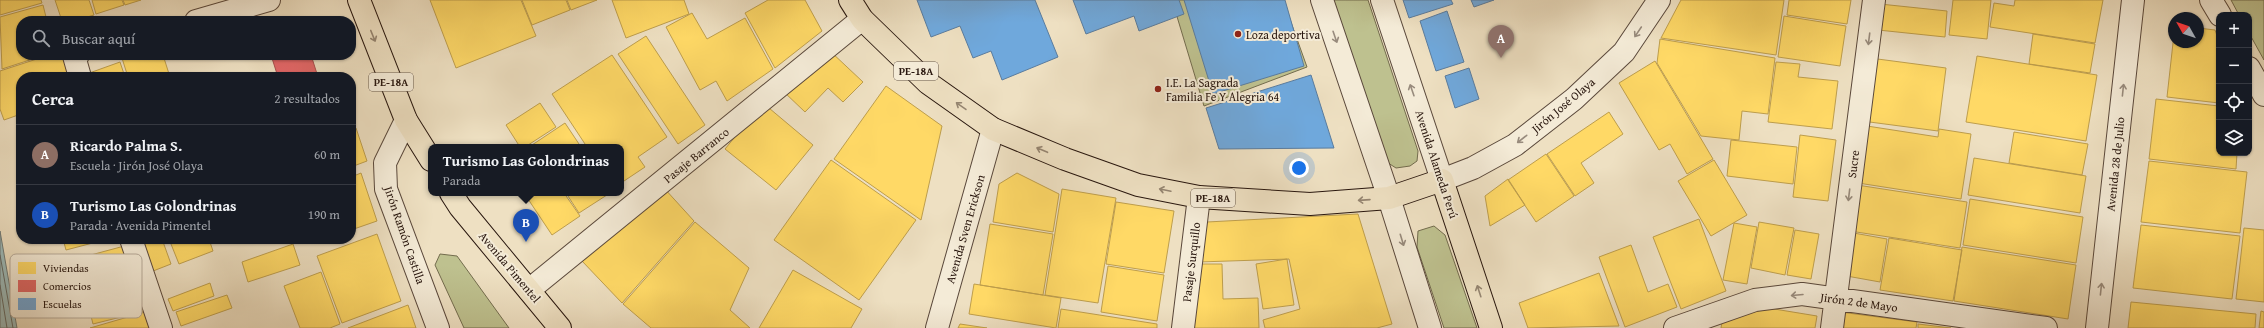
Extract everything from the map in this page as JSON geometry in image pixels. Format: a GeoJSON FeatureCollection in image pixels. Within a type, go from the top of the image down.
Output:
{"type":"FeatureCollection","features":[{"type":"Feature","properties":{"kind":"highway","name":"PE-18A"},"geometry":{"type":"LineString","coordinates":[[359,0],[406,120],[428,155]]}},
{"type":"Feature","properties":{"kind":"highway","name":"PE-18A"},"geometry":{"type":"LineString","coordinates":[[850,0],[862,19],[928,83],[993,129],[1065,160],[1138,185],[1199,197],[1310,204],[1389,198],[1442,180]]}},
{"type":"Feature","properties":{"kind":"highway","name":"Avenida Alameda Perú"},"geometry":{"type":"LineString","coordinates":[[1442,180],[1491,328]]}},
{"type":"Feature","properties":{"kind":"highway","name":"Avenida Pimentel"},"geometry":{"type":"LineString","coordinates":[[456,200],[560,328]]}},
{"type":"Feature","properties":{"kind":"street"},"geometry":{"type":"LineString","coordinates":[[213,16],[269,0]]}},
{"type":"Feature","properties":{"kind":"street"},"geometry":{"type":"LineString","coordinates":[[1322,0],[1389,198],[1430,328]]}},
{"type":"Feature","properties":{"kind":"street","name":"Avenida Alameda Perú"},"geometry":{"type":"LineString","coordinates":[[1382,0],[1442,180]]}},
{"type":"Feature","properties":{"kind":"street","name":"Jirón José Olaya"},"geometry":{"type":"LineString","coordinates":[[1442,180],[1473,168],[1516,144],[1574,99],[1624,52],[1660,0]]}},
{"type":"Feature","properties":{"kind":"street","name":"Sucre"},"geometry":{"type":"LineString","coordinates":[[1832,328],[1874,0]]}},
{"type":"Feature","properties":{"kind":"street","name":"Avenida 28 de Julio"},"geometry":{"type":"LineString","coordinates":[[2097,328],[2133,0]]}},
{"type":"Feature","properties":{"kind":"street"},"geometry":{"type":"LineString","coordinates":[[2211,0],[2218,12]]}},
{"type":"Feature","properties":{"kind":"street","name":"Pasaje Barranco"},"geometry":{"type":"LineString","coordinates":[[529,290],[862,19]]}},
{"type":"Feature","properties":{"kind":"street"},"geometry":{"type":"LineString","coordinates":[[77,60],[79,72]]}},
{"type":"Feature","properties":{"kind":"street"},"geometry":{"type":"LineString","coordinates":[[2252,73],[2264,95]]}},
{"type":"Feature","properties":{"kind":"street","name":"Jirón Ramón Castilla"},"geometry":{"type":"LineString","coordinates":[[406,120],[385,163],[386,189],[438,328]]}},
{"type":"Feature","properties":{"kind":"street","name":"Avenida Sven Erickson"},"geometry":{"type":"LineString","coordinates":[[937,328],[993,129]]}},
{"type":"Feature","properties":{"kind":"street","name":"Pasaje Surquillo"},"geometry":{"type":"LineString","coordinates":[[1183,328],[1199,197]]}},
{"type":"Feature","properties":{"kind":"street"},"geometry":{"type":"LineString","coordinates":[[133,244],[136,254]]}},
{"type":"Feature","properties":{"kind":"street"},"geometry":{"type":"LineString","coordinates":[[142,272],[161,328]]}},
{"type":"Feature","properties":{"kind":"street","name":"Jirón 2 de Mayo"},"geometry":{"type":"LineString","coordinates":[[1675,328],[1754,300],[1802,294],[2046,328]]}},
{"type":"Feature","properties":{"kind":"green space","name":"Loza deportiva"},"geometry":{"type":"Polygon","coordinates":[[[1172,0],[1283,0],[1307,67],[1204,106],[1172,0]]]}},
{"type":"Feature","properties":{"kind":"green space"},"geometry":{"type":"Polygon","coordinates":[[[1331,0],[1368,0],[1418,151],[1417,161],[1410,166],[1396,168],[1385,161],[1331,0]]]}},
{"type":"Feature","properties":{"kind":"green space"},"geometry":{"type":"Polygon","coordinates":[[[2231,0],[2264,0],[2264,60],[2252,38],[2252,12],[2237,12],[2231,0]]]}},
{"type":"Feature","properties":{"kind":"green space"},"geometry":{"type":"Polygon","coordinates":[[[1434,226],[1445,235],[1477,328],[1444,328],[1417,247],[1418,231],[1434,226]]]}},
{"type":"Feature","properties":{"kind":"green space"},"geometry":{"type":"Polygon","coordinates":[[[440,254],[457,256],[509,328],[464,328],[435,265],[440,254]]]}},
{"type":"Feature","properties":{"kind":"water"},"geometry":{"type":"Polygon","coordinates":[[[0,231],[10,288],[10,318],[15,318],[17,328],[0,328],[0,231]]]}},
{"type":"Feature","properties":{"kind":"building: Viviendas"},"geometry":{"type":"Polygon","coordinates":[[[0,0],[41,0],[42,3],[0,15],[0,0]]]}},
{"type":"Feature","properties":{"kind":"building: Viviendas"},"geometry":{"type":"Polygon","coordinates":[[[55,0],[89,0],[94,15],[91,16],[60,16],[55,0]]]}},
{"type":"Feature","properties":{"kind":"building: Viviendas"},"geometry":{"type":"Polygon","coordinates":[[[92,0],[122,0],[124,5],[96,14],[92,0]]]}},
{"type":"Feature","properties":{"kind":"building: Viviendas"},"geometry":{"type":"Polygon","coordinates":[[[123,0],[141,0],[125,5],[123,0]]]}},
{"type":"Feature","properties":{"kind":"building: Viviendas"},"geometry":{"type":"Polygon","coordinates":[[[430,0],[521,0],[536,36],[456,68],[430,0]]]}},
{"type":"Feature","properties":{"kind":"building: Viviendas"},"geometry":{"type":"Polygon","coordinates":[[[522,0],[566,0],[570,10],[532,25],[522,0]]]}},
{"type":"Feature","properties":{"kind":"building: Viviendas"},"geometry":{"type":"Polygon","coordinates":[[[567,0],[597,0],[571,10],[567,0]]]}},
{"type":"Feature","properties":{"kind":"building: Viviendas"},"geometry":{"type":"Polygon","coordinates":[[[612,0],[684,0],[689,14],[626,38],[612,0]]]}},
{"type":"Feature","properties":{"kind":"building: Viviendas"},"geometry":{"type":"Polygon","coordinates":[[[768,0],[805,0],[822,31],[775,68],[745,13],[768,0]]]}},
{"type":"Feature","properties":{"kind":"building: Viviendas"},"geometry":{"type":"Polygon","coordinates":[[[1681,0],[1784,0],[1776,55],[1661,38],[1681,0]]]}},
{"type":"Feature","properties":{"kind":"building: Viviendas"},"geometry":{"type":"Polygon","coordinates":[[[1789,0],[1851,0],[1847,24],[1787,15],[1789,0]]]}},
{"type":"Feature","properties":{"kind":"building: Viviendas"},"geometry":{"type":"Polygon","coordinates":[[[1953,0],[1991,0],[1987,39],[1949,35],[1953,0]]]}},
{"type":"Feature","properties":{"kind":"building: Viviendas"},"geometry":{"type":"Polygon","coordinates":[[[2015,0],[2103,0],[2095,43],[1990,27],[1994,3],[2014,6],[2015,0]]]}},
{"type":"Feature","properties":{"kind":"building: Viviendas"},"geometry":{"type":"Polygon","coordinates":[[[1880,4],[1947,11],[1945,37],[1878,30],[1880,4]]]}},
{"type":"Feature","properties":{"kind":"building: Viviendas"},"geometry":{"type":"Polygon","coordinates":[[[43,5],[46,16],[16,16],[16,60],[30,60],[2,69],[0,17],[43,5]]]}},
{"type":"Feature","properties":{"kind":"building: Viviendas"},"geometry":{"type":"Polygon","coordinates":[[[692,13],[707,39],[745,18],[773,69],[727,101],[716,81],[700,90],[666,27],[692,13]]]}},
{"type":"Feature","properties":{"kind":"building: Viviendas"},"geometry":{"type":"Polygon","coordinates":[[[1784,16],[1846,26],[1840,66],[1778,57],[1784,16]]]}},
{"type":"Feature","properties":{"kind":"building: Viviendas"},"geometry":{"type":"Polygon","coordinates":[[[2204,29],[2215,30],[2216,103],[2167,97],[2172,48],[2204,48],[2204,29]]]}},
{"type":"Feature","properties":{"kind":"building: Viviendas"},"geometry":{"type":"Polygon","coordinates":[[[2033,34],[2095,44],[2090,73],[2029,64],[2033,34]]]}},
{"type":"Feature","properties":{"kind":"building: Viviendas"},"geometry":{"type":"Polygon","coordinates":[[[646,36],[705,125],[678,144],[618,54],[646,36]]]}},
{"type":"Feature","properties":{"kind":"building: Viviendas"},"geometry":{"type":"Polygon","coordinates":[[[1660,39],[1775,58],[1768,114],[1742,111],[1739,140],[1701,136],[1657,63],[1660,39]]]}},
{"type":"Feature","properties":{"kind":"building: Viviendas"},"geometry":{"type":"Polygon","coordinates":[[[830,51],[863,82],[843,102],[828,88],[805,112],[783,91],[830,51]]]}},
{"type":"Feature","properties":{"kind":"building: Viviendas"},"geometry":{"type":"Polygon","coordinates":[[[612,55],[667,137],[638,157],[645,167],[624,181],[624,144],[585,144],[552,94],[612,55]]]}},
{"type":"Feature","properties":{"kind":"building: Viviendas"},"geometry":{"type":"Polygon","coordinates":[[[1977,56],[2097,75],[2086,141],[1966,122],[1977,56]]]}},
{"type":"Feature","properties":{"kind":"building: Viviendas"},"geometry":{"type":"Polygon","coordinates":[[[1870,58],[1946,68],[1938,131],[1862,121],[1870,58]]]}},
{"type":"Feature","properties":{"kind":"building: Viviendas"},"geometry":{"type":"Polygon","coordinates":[[[34,60],[66,60],[69,72],[16,72],[16,116],[4,120],[0,109],[0,71],[34,60]]]}},
{"type":"Feature","properties":{"kind":"building: Viviendas"},"geometry":{"type":"Polygon","coordinates":[[[123,60],[165,60],[168,72],[126,72],[123,60]]]}},
{"type":"Feature","properties":{"kind":"building: Viviendas"},"geometry":{"type":"Polygon","coordinates":[[[1655,61],[1713,159],[1687,174],[1670,144],[1659,150],[1619,83],[1655,61]]]}},
{"type":"Feature","properties":{"kind":"building: Viviendas"},"geometry":{"type":"Polygon","coordinates":[[[120,62],[123,72],[92,72],[120,62]]]}},
{"type":"Feature","properties":{"kind":"building: Viviendas"},"geometry":{"type":"Polygon","coordinates":[[[1776,62],[1800,64],[1798,77],[1838,81],[1832,129],[1768,122],[1776,62]]]}},
{"type":"Feature","properties":{"kind":"building: Viviendas"},"geometry":{"type":"Polygon","coordinates":[[[886,86],[942,126],[921,220],[834,159],[886,86]]]}},
{"type":"Feature","properties":{"kind":"building: Viviendas"},"geometry":{"type":"Polygon","coordinates":[[[2156,99],[2216,106],[2216,156],[2237,156],[2236,169],[2149,159],[2156,99]]]}},
{"type":"Feature","properties":{"kind":"building: Viviendas"},"geometry":{"type":"Polygon","coordinates":[[[540,103],[556,127],[530,144],[518,144],[506,125],[540,103]]]}},
{"type":"Feature","properties":{"kind":"building: Viviendas"},"geometry":{"type":"Polygon","coordinates":[[[763,103],[813,145],[776,190],[725,149],[763,103]]]}},
{"type":"Feature","properties":{"kind":"building: Viviendas"},"geometry":{"type":"Polygon","coordinates":[[[1609,112],[1623,134],[1581,163],[1594,183],[1575,196],[1547,154],[1609,112]]]}},
{"type":"Feature","properties":{"kind":"building: Viviendas"},"geometry":{"type":"Polygon","coordinates":[[[565,123],[579,144],[534,144],[565,123]]]}},
{"type":"Feature","properties":{"kind":"building: Viviendas"},"geometry":{"type":"Polygon","coordinates":[[[1867,126],[1938,137],[1939,129],[1971,134],[1961,199],[1858,183],[1867,126]]]}},
{"type":"Feature","properties":{"kind":"building: Viviendas"},"geometry":{"type":"Polygon","coordinates":[[[356,128],[367,161],[356,165],[356,128]]]}},
{"type":"Feature","properties":{"kind":"building: Viviendas"},"geometry":{"type":"Polygon","coordinates":[[[2014,132],[2088,144],[2082,175],[2009,163],[2014,132]]]}},
{"type":"Feature","properties":{"kind":"building: Viviendas"},"geometry":{"type":"Polygon","coordinates":[[[1800,135],[1836,140],[1828,201],[1793,197],[1800,135]]]}},
{"type":"Feature","properties":{"kind":"building: Viviendas"},"geometry":{"type":"Polygon","coordinates":[[[1731,140],[1797,147],[1793,184],[1727,176],[1731,140]]]}},
{"type":"Feature","properties":{"kind":"building: Viviendas"},"geometry":{"type":"Polygon","coordinates":[[[1546,154],[1574,196],[1536,222],[1508,180],[1546,154]]]}},
{"type":"Feature","properties":{"kind":"building: Viviendas"},"geometry":{"type":"Polygon","coordinates":[[[1974,158],[2086,176],[2080,213],[1968,195],[1974,158]]]}},
{"type":"Feature","properties":{"kind":"building: Viviendas"},"geometry":{"type":"Polygon","coordinates":[[[831,160],[916,220],[859,300],[774,240],[831,160]]]}},
{"type":"Feature","properties":{"kind":"building: Viviendas"},"geometry":{"type":"Polygon","coordinates":[[[1714,160],[1747,215],[1711,236],[1678,181],[1714,160]]]}},
{"type":"Feature","properties":{"kind":"building: Viviendas"},"geometry":{"type":"Polygon","coordinates":[[[2149,161],[2247,172],[2240,233],[2141,222],[2149,161]]]}},
{"type":"Feature","properties":{"kind":"building: Viviendas"},"geometry":{"type":"Polygon","coordinates":[[[361,173],[377,221],[356,228],[356,175],[361,173]]]}},
{"type":"Feature","properties":{"kind":"building: Viviendas"},"geometry":{"type":"Polygon","coordinates":[[[1017,173],[1059,194],[1053,232],[993,222],[999,184],[1017,173]]]}},
{"type":"Feature","properties":{"kind":"building: Viviendas"},"geometry":{"type":"Polygon","coordinates":[[[1508,179],[1525,205],[1490,226],[1485,196],[1508,179]]]}},
{"type":"Feature","properties":{"kind":"building: Viviendas"},"geometry":{"type":"Polygon","coordinates":[[[1857,185],[1967,202],[1960,248],[1850,231],[1857,185]]]}},
{"type":"Feature","properties":{"kind":"building: Viviendas"},"geometry":{"type":"Polygon","coordinates":[[[664,188],[694,221],[622,303],[582,261],[664,188]]]}},
{"type":"Feature","properties":{"kind":"building: Viviendas"},"geometry":{"type":"Polygon","coordinates":[[[1062,189],[1116,198],[1098,303],[1045,295],[1062,189]]]}},
{"type":"Feature","properties":{"kind":"building: Viviendas"},"geometry":{"type":"Polygon","coordinates":[[[526,196],[566,196],[580,216],[552,235],[526,196]]]}},
{"type":"Feature","properties":{"kind":"building: Viviendas"},"geometry":{"type":"Polygon","coordinates":[[[568,196],[605,196],[579,213],[568,196]]]}},
{"type":"Feature","properties":{"kind":"building: Viviendas"},"geometry":{"type":"Polygon","coordinates":[[[1970,199],[2083,217],[2076,263],[1963,245],[1970,199]]]}},
{"type":"Feature","properties":{"kind":"building: Viviendas"},"geometry":{"type":"Polygon","coordinates":[[[1116,202],[1174,211],[1164,273],[1106,264],[1116,202]]]}},
{"type":"Feature","properties":{"kind":"building: Viviendas"},"geometry":{"type":"Polygon","coordinates":[[[1358,214],[1392,324],[1377,328],[1265,328],[1263,320],[1300,309],[1289,259],[1199,262],[1207,222],[1358,214]]]}},
{"type":"Feature","properties":{"kind":"building: Viviendas"},"geometry":{"type":"Polygon","coordinates":[[[1699,219],[1726,291],[1681,309],[1653,237],[1699,219]]]}},
{"type":"Feature","properties":{"kind":"building: Viviendas"},"geometry":{"type":"Polygon","coordinates":[[[695,222],[749,268],[730,310],[750,328],[651,328],[623,304],[695,222]]]}},
{"type":"Feature","properties":{"kind":"building: Viviendas"},"geometry":{"type":"Polygon","coordinates":[[[1759,222],[1794,228],[1785,275],[1751,268],[1759,222]]]}},
{"type":"Feature","properties":{"kind":"building: Viviendas"},"geometry":{"type":"Polygon","coordinates":[[[1734,223],[1757,227],[1747,284],[1723,280],[1734,223]]]}},
{"type":"Feature","properties":{"kind":"building: Viviendas"},"geometry":{"type":"Polygon","coordinates":[[[990,224],[1053,234],[1043,295],[980,285],[990,224]]]}},
{"type":"Feature","properties":{"kind":"building: Viviendas"},"geometry":{"type":"Polygon","coordinates":[[[2141,225],[2240,236],[2232,299],[2133,288],[2141,225]]]}},
{"type":"Feature","properties":{"kind":"building: Viviendas"},"geometry":{"type":"Polygon","coordinates":[[[2244,228],[2264,230],[2264,302],[2236,299],[2244,228]]]}},
{"type":"Feature","properties":{"kind":"building: Viviendas"},"geometry":{"type":"Polygon","coordinates":[[[1795,230],[1819,234],[1811,279],[1787,275],[1795,230]]]}},
{"type":"Feature","properties":{"kind":"building: Viviendas"},"geometry":{"type":"Polygon","coordinates":[[[1848,232],[1887,239],[1880,282],[1841,275],[1848,232]]]}},
{"type":"Feature","properties":{"kind":"building: Viviendas"},"geometry":{"type":"Polygon","coordinates":[[[377,234],[401,301],[342,323],[317,256],[350,244],[356,244],[356,242],[377,234]]]}},
{"type":"Feature","properties":{"kind":"building: Viviendas"},"geometry":{"type":"Polygon","coordinates":[[[1889,238],[1962,250],[1953,301],[1880,290],[1889,238]]]}},
{"type":"Feature","properties":{"kind":"building: Viviendas"},"geometry":{"type":"Polygon","coordinates":[[[64,244],[89,244],[66,250],[64,244]]]}},
{"type":"Feature","properties":{"kind":"building: Viviendas"},"geometry":{"type":"Polygon","coordinates":[[[164,244],[171,264],[148,273],[142,254],[141,254],[137,245],[164,244]]]}},
{"type":"Feature","properties":{"kind":"building: Viviendas"},"geometry":{"type":"Polygon","coordinates":[[[171,244],[211,244],[213,251],[179,264],[171,244]]]}},
{"type":"Feature","properties":{"kind":"building: Viviendas"},"geometry":{"type":"Polygon","coordinates":[[[293,244],[300,265],[248,282],[242,262],[293,244]]]}},
{"type":"Feature","properties":{"kind":"building: Viviendas"},"geometry":{"type":"Polygon","coordinates":[[[128,245],[130,254],[95,254],[128,245]]]}},
{"type":"Feature","properties":{"kind":"building: Viviendas"},"geometry":{"type":"Polygon","coordinates":[[[1631,245],[1648,292],[1668,284],[1677,307],[1625,327],[1599,257],[1631,245]]]}},
{"type":"Feature","properties":{"kind":"building: Viviendas"},"geometry":{"type":"Polygon","coordinates":[[[1962,247],[2076,265],[2068,319],[1954,301],[1962,247]]]}},
{"type":"Feature","properties":{"kind":"building: Viviendas"},"geometry":{"type":"Polygon","coordinates":[[[1287,259],[1294,305],[1263,309],[1256,264],[1287,259]]]}},
{"type":"Feature","properties":{"kind":"building: Viviendas"},"geometry":{"type":"Polygon","coordinates":[[[1198,264],[1222,264],[1223,299],[1258,298],[1259,328],[1192,328],[1198,264]]]}},
{"type":"Feature","properties":{"kind":"building: Viviendas"},"geometry":{"type":"Polygon","coordinates":[[[1108,266],[1164,275],[1157,321],[1101,312],[1108,266]]]}},
{"type":"Feature","properties":{"kind":"building: Viviendas"},"geometry":{"type":"Polygon","coordinates":[[[793,270],[862,309],[851,328],[759,328],[793,270]]]}},
{"type":"Feature","properties":{"kind":"building: Viviendas"},"geometry":{"type":"Polygon","coordinates":[[[321,272],[340,324],[330,328],[300,328],[284,286],[321,272]]]}},
{"type":"Feature","properties":{"kind":"building: Viviendas"},"geometry":{"type":"Polygon","coordinates":[[[1599,273],[1619,326],[1528,328],[1519,303],[1599,273]]]}},
{"type":"Feature","properties":{"kind":"building: Viviendas"},"geometry":{"type":"Polygon","coordinates":[[[210,283],[214,296],[173,311],[168,299],[210,283]]]}},
{"type":"Feature","properties":{"kind":"building: Viviendas"},"geometry":{"type":"Polygon","coordinates":[[[974,284],[1061,298],[1056,328],[969,314],[974,284]]]}},
{"type":"Feature","properties":{"kind":"building: Viviendas"},"geometry":{"type":"Polygon","coordinates":[[[227,295],[232,308],[181,326],[176,312],[227,295]]]}},
{"type":"Feature","properties":{"kind":"building: Viviendas"},"geometry":{"type":"Polygon","coordinates":[[[142,299],[145,311],[142,312],[142,299]]]}},
{"type":"Feature","properties":{"kind":"building: Viviendas"},"geometry":{"type":"Polygon","coordinates":[[[2131,302],[2256,314],[2255,328],[2128,328],[2131,302]]]}},
{"type":"Feature","properties":{"kind":"building: Viviendas"},"geometry":{"type":"Polygon","coordinates":[[[408,305],[416,328],[348,328],[408,305]]]}},
{"type":"Feature","properties":{"kind":"building: Viviendas"},"geometry":{"type":"Polygon","coordinates":[[[1762,307],[1817,316],[1815,328],[1721,328],[1723,316],[1762,307]]]}},
{"type":"Feature","properties":{"kind":"building: Viviendas"},"geometry":{"type":"Polygon","coordinates":[[[1061,309],[1157,324],[1157,328],[1058,328],[1061,309]]]}},
{"type":"Feature","properties":{"kind":"building: Viviendas"},"geometry":{"type":"Polygon","coordinates":[[[152,310],[158,328],[90,328],[124,318],[142,318],[142,313],[152,310]]]}},
{"type":"Feature","properties":{"kind":"building: Viviendas"},"geometry":{"type":"Polygon","coordinates":[[[2261,311],[2264,312],[2264,328],[2259,328],[2261,311]]]}},
{"type":"Feature","properties":{"kind":"building: Viviendas"},"geometry":{"type":"Polygon","coordinates":[[[1840,312],[1917,322],[1916,328],[1838,328],[1840,312]]]}},
{"type":"Feature","properties":{"kind":"building: Viviendas"},"geometry":{"type":"Polygon","coordinates":[[[92,318],[117,318],[93,324],[92,318]]]}},
{"type":"Feature","properties":{"kind":"building: Viviendas"},"geometry":{"type":"Polygon","coordinates":[[[960,324],[987,328],[958,328],[960,324]]]}},
{"type":"Feature","properties":{"kind":"building: Viviendas"},"geometry":{"type":"Polygon","coordinates":[[[1918,324],[1951,328],[1918,328],[1918,324]]]}},
{"type":"Feature","properties":{"kind":"building: Comercios"},"geometry":{"type":"Polygon","coordinates":[[[273,60],[313,60],[316,72],[276,72],[273,60]]]}},
{"type":"Feature","properties":{"kind":"building: Escuelas"},"geometry":{"type":"Polygon","coordinates":[[[917,0],[1035,0],[1058,57],[1002,80],[991,51],[973,58],[960,26],[931,37],[917,0]]]}},
{"type":"Feature","properties":{"kind":"building: Escuelas"},"geometry":{"type":"Polygon","coordinates":[[[1073,0],[1179,0],[1184,14],[1139,31],[1134,16],[1086,34],[1073,0]]]}},
{"type":"Feature","properties":{"kind":"building: Escuelas","name":"Loza deportiva"},"geometry":{"type":"Polygon","coordinates":[[[1184,0],[1285,0],[1304,66],[1213,94],[1184,0]]]}},
{"type":"Feature","properties":{"kind":"building: Escuelas"},"geometry":{"type":"Polygon","coordinates":[[[1403,0],[1451,0],[1453,4],[1409,18],[1403,0]]]}},
{"type":"Feature","properties":{"kind":"building: Escuelas"},"geometry":{"type":"Polygon","coordinates":[[[1471,0],[1494,0],[1474,7],[1471,0]]]}},
{"type":"Feature","properties":{"kind":"building: Escuelas"},"geometry":{"type":"Polygon","coordinates":[[[1447,11],[1464,62],[1436,71],[1420,21],[1447,11]]]}},
{"type":"Feature","properties":{"kind":"building: Escuelas"},"geometry":{"type":"Polygon","coordinates":[[[1469,68],[1479,99],[1455,108],[1445,76],[1469,68]]]}},
{"type":"Feature","properties":{"kind":"building: Escuelas"},"geometry":{"type":"Polygon","coordinates":[[[1311,75],[1334,148],[1219,149],[1206,108],[1311,75]]]}},
{"type":"Feature","properties":{"kind":"place","name":"Loza deportiva"},"geometry":{"type":"Point","coordinates":[1238,34]}},
{"type":"Feature","properties":{"kind":"place","name":"Ricardo Palma S."},"geometry":{"type":"Point","coordinates":[1501,58]}},
{"type":"Feature","properties":{"kind":"place","name":"I.E. La Sagrada Familia Fe Y Alegria 64"},"geometry":{"type":"Point","coordinates":[1158,89]}},
{"type":"Feature","properties":{"kind":"place","name":"Turismo Las Golondrinas"},"geometry":{"type":"Point","coordinates":[526,242]}}]}
